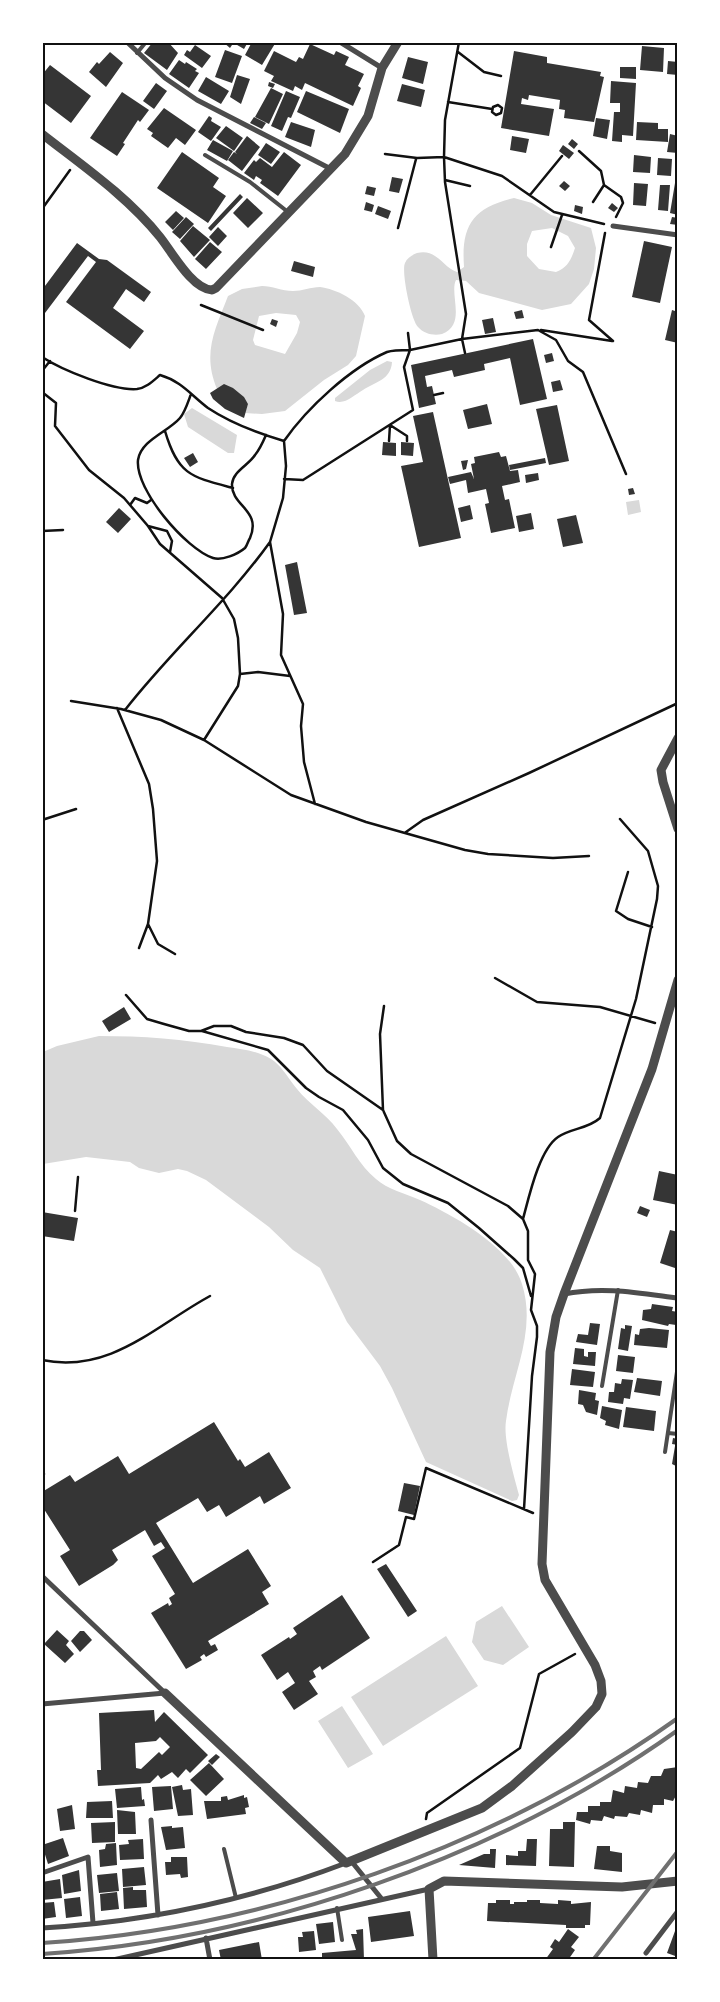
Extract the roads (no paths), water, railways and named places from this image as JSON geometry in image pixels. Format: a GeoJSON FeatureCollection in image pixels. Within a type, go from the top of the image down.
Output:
{"type":"FeatureCollection","features":[{"type":"Feature","properties":{"kind":"street"},"geometry":{"type":"LineString","coordinates":[[127,42],[165,78],[197,100],[332,169]]}},
{"type":"Feature","properties":{"kind":"street"},"geometry":{"type":"LineString","coordinates":[[340,42],[382,68]]}},
{"type":"Feature","properties":{"kind":"street"},"geometry":{"type":"LineString","coordinates":[[42,134],[113,189],[135,209],[197,284],[206,289],[216,288],[332,169],[356,137],[368,116],[382,68],[398,42]]}},
{"type":"Feature","properties":{"kind":"street"},"geometry":{"type":"LineString","coordinates":[[613,226],[678,234]]}},
{"type":"Feature","properties":{"kind":"street"},"geometry":{"type":"LineString","coordinates":[[678,738],[661,770],[678,829]]}},
{"type":"Feature","properties":{"kind":"street"},"geometry":{"type":"LineString","coordinates":[[42,1928],[158,1915],[236,1898],[349,1863],[482,1808],[512,1786],[596,1707],[602,1694],[601,1681],[586,1649],[545,1580],[542,1564],[550,1352],[556,1317],[652,1069],[678,980]]}},
{"type":"Feature","properties":{"kind":"street"},"geometry":{"type":"LineString","coordinates":[[564,1294],[587,1289],[618,1290],[678,1298]]}},
{"type":"Feature","properties":{"kind":"street"},"geometry":{"type":"LineString","coordinates":[[42,1576],[349,1863],[381,1898]]}},
{"type":"Feature","properties":{"kind":"street"},"geometry":{"type":"LineString","coordinates":[[42,1704],[165,1693]]}},
{"type":"Feature","properties":{"kind":"street"},"geometry":{"type":"LineString","coordinates":[[152,1820],[158,1915]]}},
{"type":"Feature","properties":{"kind":"street"},"geometry":{"type":"LineString","coordinates":[[42,1873],[88,1857],[93,1923]]}},
{"type":"Feature","properties":{"kind":"street"},"geometry":{"type":"LineString","coordinates":[[113,1960],[381,1898],[429,1889],[444,1881],[622,1887],[678,1881]]}},
{"type":"Feature","properties":{"kind":"street"},"geometry":{"type":"LineString","coordinates":[[429,1889],[433,1960]]}},
{"type":"Feature","properties":{"kind":"street"},"geometry":{"type":"LineString","coordinates":[[646,1953],[678,1911]]}},
{"type":"Feature","properties":{"kind":"street"},"geometry":{"type":"LineString","coordinates":[[206,1938],[210,1960]]}},
{"type":"Feature","properties":{"kind":"lane"},"geometry":{"type":"LineString","coordinates":[[138,53],[146,42]]}},
{"type":"Feature","properties":{"kind":"lane"},"geometry":{"type":"LineString","coordinates":[[205,155],[250,182],[290,213]]}},
{"type":"Feature","properties":{"kind":"lane"},"geometry":{"type":"LineString","coordinates":[[602,1386],[618,1290]]}},
{"type":"Feature","properties":{"kind":"lane"},"geometry":{"type":"LineString","coordinates":[[665,1452],[678,1365]]}},
{"type":"Feature","properties":{"kind":"lane"},"geometry":{"type":"LineString","coordinates":[[668,1432],[678,1434]]}},
{"type":"Feature","properties":{"kind":"lane"},"geometry":{"type":"LineString","coordinates":[[224,1849],[236,1898]]}},
{"type":"Feature","properties":{"kind":"lane"},"geometry":{"type":"LineString","coordinates":[[337,1908],[342,1940]]}},
{"type":"Feature","properties":{"kind":"lane"},"geometry":{"type":"LineString","coordinates":[[644,1960],[646,1953]]}},
{"type":"Feature","properties":{"kind":"railway"},"geometry":{"type":"LineString","coordinates":[[42,1943],[126,1935],[210,1920],[293,1900],[375,1874],[456,1842],[533,1806],[608,1764],[678,1718]]}},
{"type":"Feature","properties":{"kind":"railway"},"geometry":{"type":"LineString","coordinates":[[42,1954],[125,1946],[208,1931],[292,1910],[375,1884],[456,1853],[534,1817],[609,1776],[678,1730]]}},
{"type":"Feature","properties":{"kind":"railway"},"geometry":{"type":"LineString","coordinates":[[593,1960],[678,1851]]}}]}
